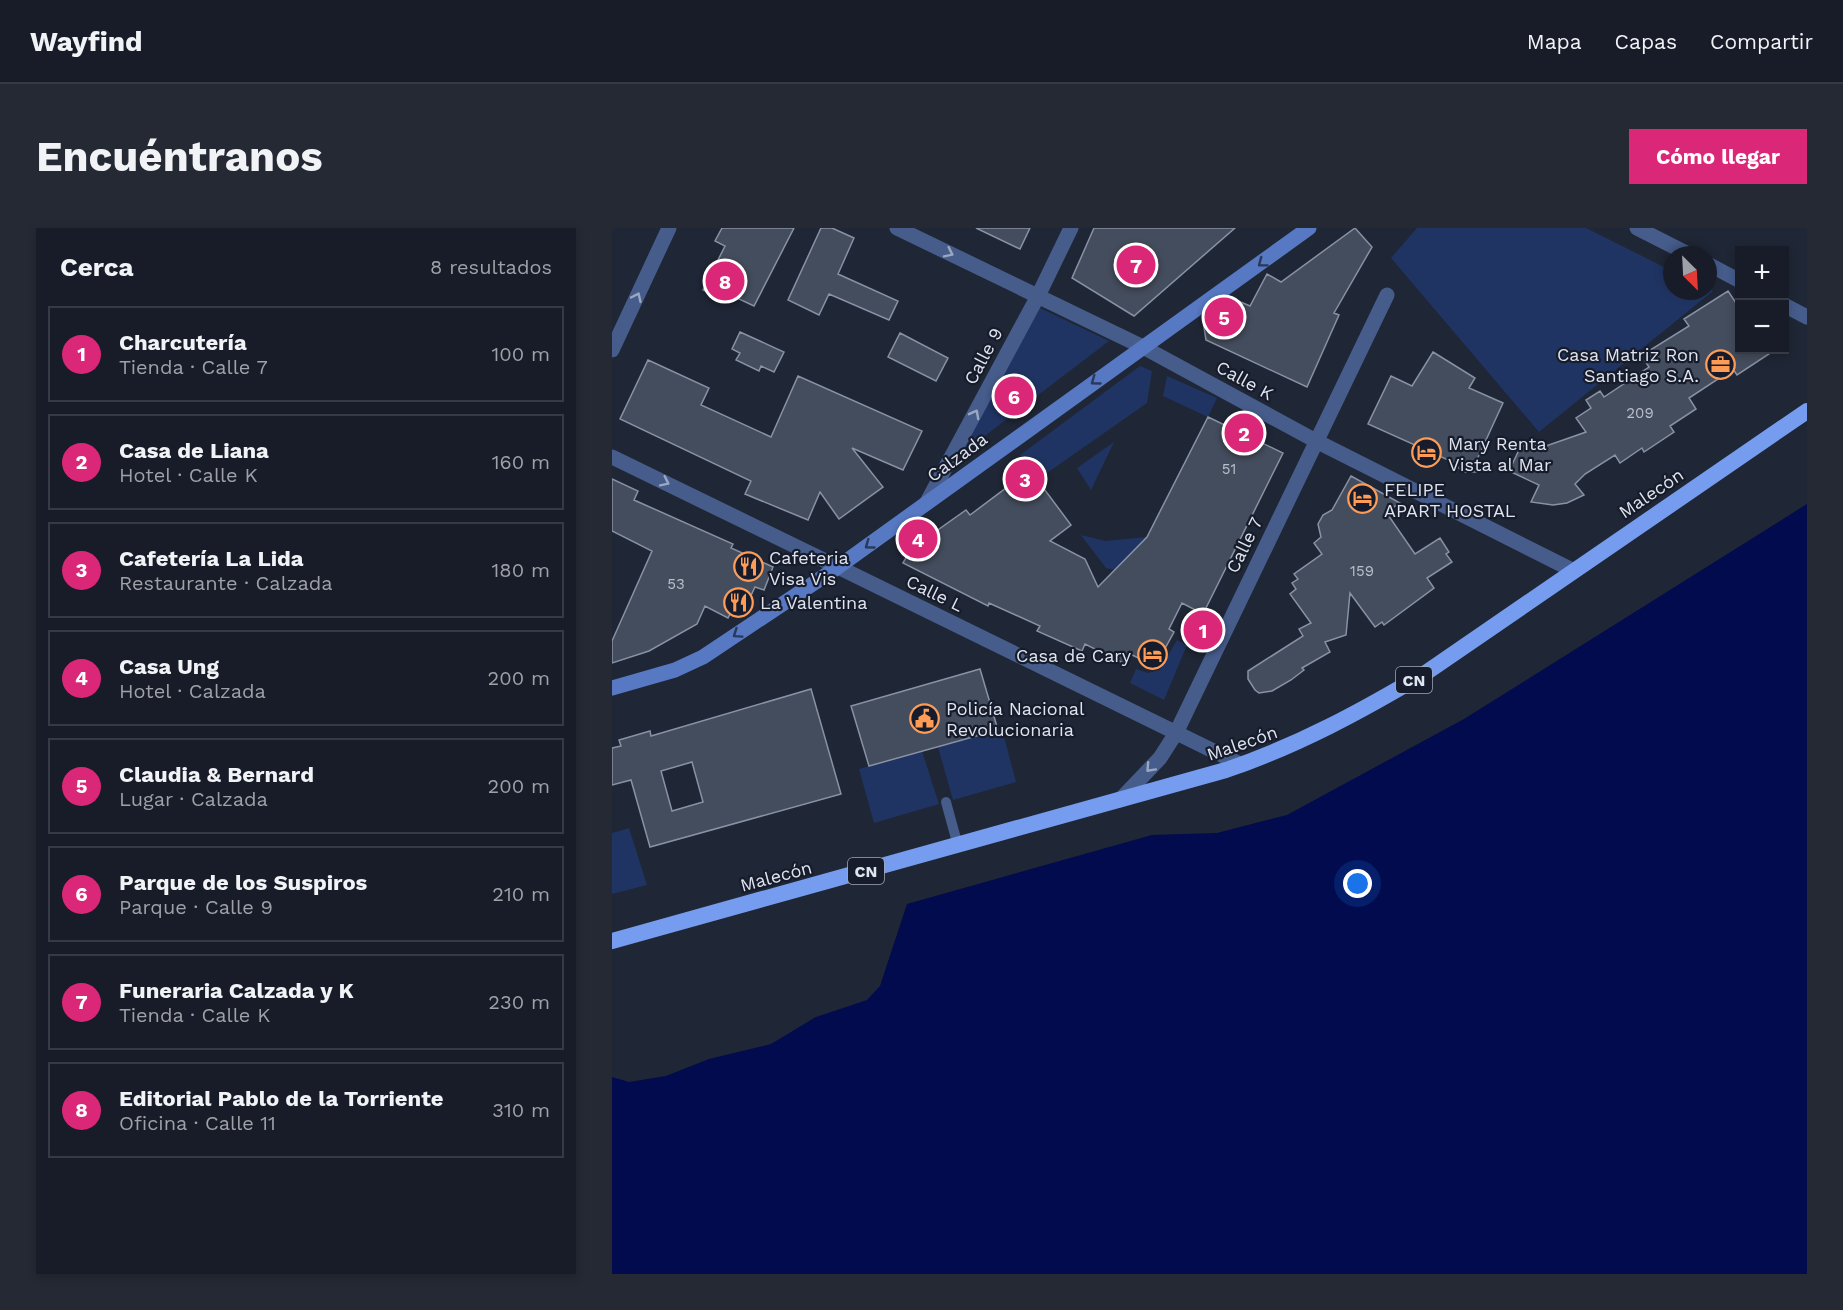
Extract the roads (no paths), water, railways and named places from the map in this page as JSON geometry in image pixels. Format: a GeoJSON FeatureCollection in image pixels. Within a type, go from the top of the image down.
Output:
{"type":"FeatureCollection","features":[{"type":"Feature","properties":{"kind":"highway","name":"Malecón"},"geometry":{"type":"LineString","coordinates":[[612,941],[1120,800],[1242,765],[1288,748],[1371,706],[1427,672],[1572,570],[1807,411]]}},
{"type":"Feature","properties":{"kind":"main road","name":"Calzada"},"geometry":{"type":"LineString","coordinates":[[612,688],[675,670],[703,657],[838,567],[1308,228]]}},
{"type":"Feature","properties":{"kind":"street"},"geometry":{"type":"LineString","coordinates":[[612,350],[669,228]]}},
{"type":"Feature","properties":{"kind":"street","name":"Calle K"},"geometry":{"type":"LineString","coordinates":[[897,228],[1143,347],[1316,441],[1572,570]]}},
{"type":"Feature","properties":{"kind":"street","name":"Calle 9"},"geometry":{"type":"LineString","coordinates":[[927,502],[1038,296],[1071,228]]}},
{"type":"Feature","properties":{"kind":"street"},"geometry":{"type":"LineString","coordinates":[[1637,228],[1672,246]]}},
{"type":"Feature","properties":{"kind":"street"},"geometry":{"type":"LineString","coordinates":[[1717,268],[1735,278]]}},
{"type":"Feature","properties":{"kind":"street","name":"Calle 7"},"geometry":{"type":"LineString","coordinates":[[1120,800],[1160,758],[1176,733],[1387,295]]}},
{"type":"Feature","properties":{"kind":"street"},"geometry":{"type":"LineString","coordinates":[[1789,307],[1807,317]]}},
{"type":"Feature","properties":{"kind":"street","name":"Calle L"},"geometry":{"type":"LineString","coordinates":[[612,457],[1242,765]]}},
{"type":"Feature","properties":{"kind":"lane"},"geometry":{"type":"LineString","coordinates":[[946,802],[958,846]]}},
{"type":"Feature","properties":{"kind":"place","name":"Funeraria Calzada y K"},"geometry":{"type":"Point","coordinates":[1136,265]}},
{"type":"Feature","properties":{"kind":"place","name":"Editorial Pablo de la Torriente"},"geometry":{"type":"Point","coordinates":[725,281]}},
{"type":"Feature","properties":{"kind":"place","name":"Claudia & Bernard"},"geometry":{"type":"Point","coordinates":[1224,317]}},
{"type":"Feature","properties":{"kind":"place","name":"Casa Matriz Ron Santiago S.A."},"geometry":{"type":"Point","coordinates":[1720,364]}},
{"type":"Feature","properties":{"kind":"place","name":"Parque de los Suspiros"},"geometry":{"type":"Point","coordinates":[1014,396]}},
{"type":"Feature","properties":{"kind":"place","name":"Casa de Liana"},"geometry":{"type":"Point","coordinates":[1244,433]}},
{"type":"Feature","properties":{"kind":"place","name":"Mary Renta Vista al Mar"},"geometry":{"type":"Point","coordinates":[1427,453]}},
{"type":"Feature","properties":{"kind":"place","name":"Cafetería La Lida"},"geometry":{"type":"Point","coordinates":[1025,479]}},
{"type":"Feature","properties":{"kind":"place","name":"FELIPE APART HOSTAL"},"geometry":{"type":"Point","coordinates":[1363,499]}},
{"type":"Feature","properties":{"kind":"place","name":"Casa Ung"},"geometry":{"type":"Point","coordinates":[918,539]}},
{"type":"Feature","properties":{"kind":"place","name":"Cafeteria Visa Vis"},"geometry":{"type":"Point","coordinates":[748,567]}},
{"type":"Feature","properties":{"kind":"place","name":"La Valentina"},"geometry":{"type":"Point","coordinates":[739,602]}},
{"type":"Feature","properties":{"kind":"place","name":"Charcutería"},"geometry":{"type":"Point","coordinates":[1203,630]}},
{"type":"Feature","properties":{"kind":"place","name":"Casa de Cary"},"geometry":{"type":"Point","coordinates":[1152,655]}},
{"type":"Feature","properties":{"kind":"place","name":"Policía Nacional Revolucionaria"},"geometry":{"type":"Point","coordinates":[925,718]}}]}
